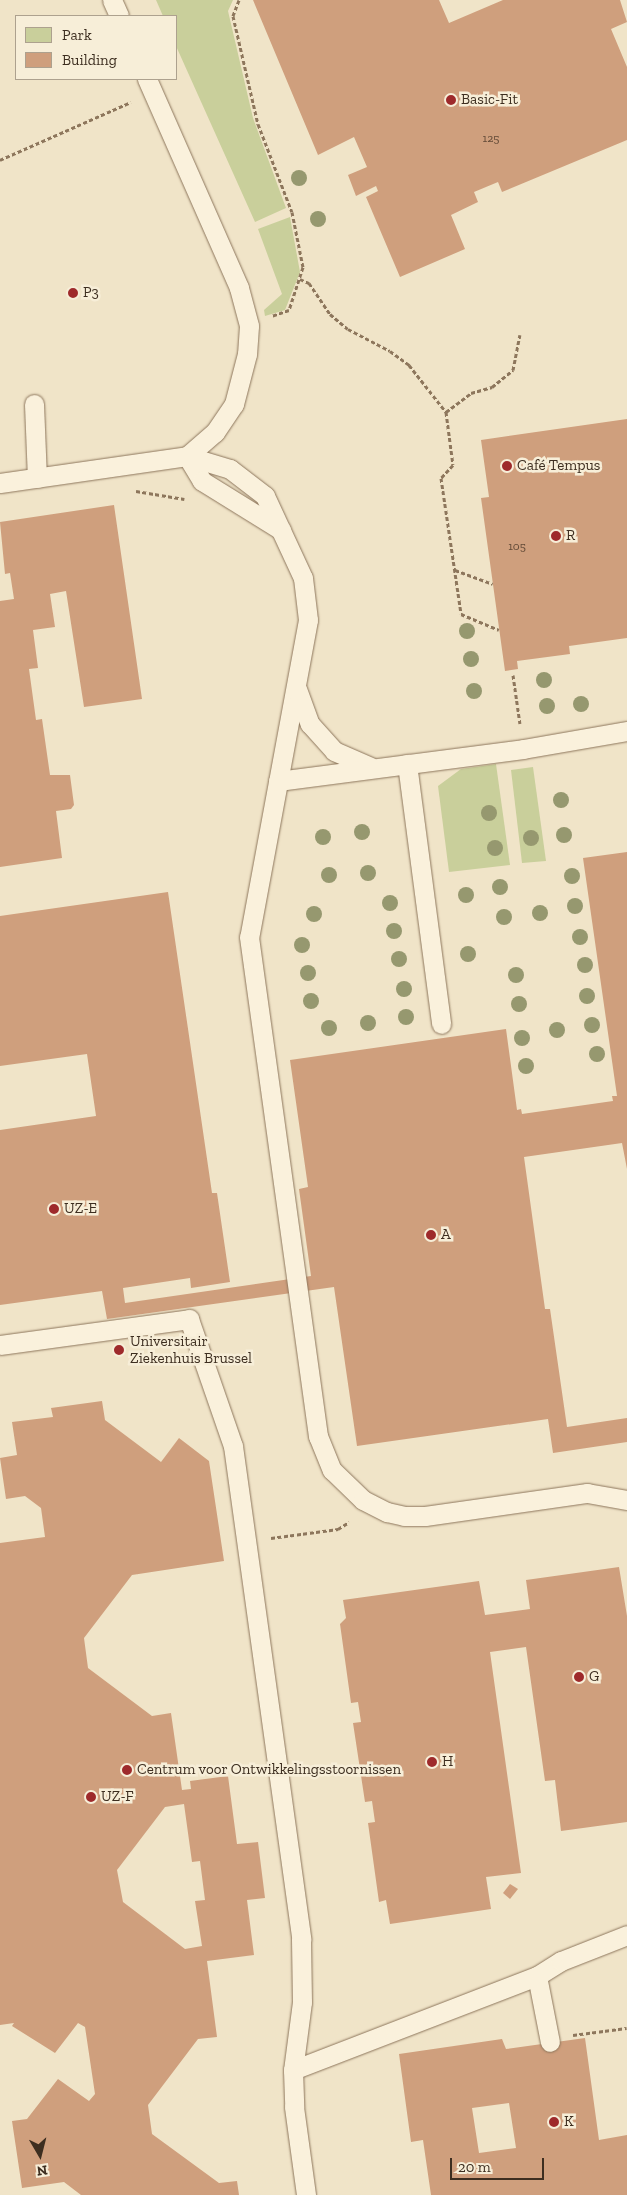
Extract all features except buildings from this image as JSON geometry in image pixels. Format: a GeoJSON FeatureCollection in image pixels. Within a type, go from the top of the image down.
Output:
{"type":"FeatureCollection","features":[{"type":"Feature","properties":{"kind":"lane"},"geometry":{"type":"LineString","coordinates":[[112,0],[119,15]]}},
{"type":"Feature","properties":{"kind":"lane"},"geometry":{"type":"LineString","coordinates":[[146,80],[239,288],[249,326],[247,354],[234,404],[215,432],[187,456]]}},
{"type":"Feature","properties":{"kind":"lane"},"geometry":{"type":"LineString","coordinates":[[34,404],[36,478]]}},
{"type":"Feature","properties":{"kind":"lane"},"geometry":{"type":"LineString","coordinates":[[187,456],[202,481],[282,530]]}},
{"type":"Feature","properties":{"kind":"lane"},"geometry":{"type":"LineString","coordinates":[[0,483],[187,456],[230,469],[265,496],[293,553],[308,599],[308,620],[297,689],[249,937],[318,1436],[332,1470],[354,1494],[372,1506],[404,1516],[425,1516],[587,1493],[627,1500]]}},
{"type":"Feature","properties":{"kind":"lane"},"geometry":{"type":"LineString","coordinates":[[297,689],[310,724],[334,751],[372,768]]}},
{"type":"Feature","properties":{"kind":"lane"},"geometry":{"type":"LineString","coordinates":[[278,780],[523,749],[627,732]]}},
{"type":"Feature","properties":{"kind":"lane"},"geometry":{"type":"LineString","coordinates":[[407,764],[441,1024]]}},
{"type":"Feature","properties":{"kind":"lane"},"geometry":{"type":"LineString","coordinates":[[0,1345],[189,1320],[233,1446],[302,1939],[302,2002],[293,2070],[294,2107],[306,2195]]}},
{"type":"Feature","properties":{"kind":"lane"},"geometry":{"type":"LineString","coordinates":[[293,2070],[537,1976],[561,1961],[627,1935]]}},
{"type":"Feature","properties":{"kind":"lane"},"geometry":{"type":"LineString","coordinates":[[537,1976],[550,2042]]}},
{"type":"Feature","properties":{"kind":"path"},"geometry":{"type":"LineString","coordinates":[[239,0],[233,16],[258,124],[298,232],[303,267],[289,310],[267,317]]}},
{"type":"Feature","properties":{"kind":"path"},"geometry":{"type":"LineString","coordinates":[[0,160],[134,101]]}},
{"type":"Feature","properties":{"kind":"path"},"geometry":{"type":"LineString","coordinates":[[300,279],[309,283],[330,314],[348,329],[390,351],[409,365],[446,412],[453,465],[441,478],[461,614],[499,630]]}},
{"type":"Feature","properties":{"kind":"path"},"geometry":{"type":"LineString","coordinates":[[446,412],[470,393],[492,387],[513,370],[520,335]]}},
{"type":"Feature","properties":{"kind":"path"},"geometry":{"type":"LineString","coordinates":[[454,569],[493,584]]}},
{"type":"Feature","properties":{"kind":"path"},"geometry":{"type":"LineString","coordinates":[[513,675],[523,749]]}},
{"type":"Feature","properties":{"kind":"path"},"geometry":{"type":"LineString","coordinates":[[246,1542],[338,1529],[372,1506]]}},
{"type":"Feature","properties":{"kind":"path"},"geometry":{"type":"LineString","coordinates":[[570,2035],[627,2028]]}},
{"type":"Feature","properties":{"kind":"green space"},"geometry":{"type":"Polygon","coordinates":[[[156,0],[233,0],[228,11],[253,118],[286,208],[255,222],[178,50],[178,15],[163,15],[156,0]]]}},
{"type":"Feature","properties":{"kind":"green space"},"geometry":{"type":"Polygon","coordinates":[[[290,217],[300,272],[285,310],[265,316],[264,310],[282,294],[258,229],[290,217]]]}},
{"type":"Feature","properties":{"kind":"green space"},"geometry":{"type":"Polygon","coordinates":[[[496,764],[510,865],[449,872],[438,786],[461,769],[496,764]]]}},
{"type":"Feature","properties":{"kind":"green space"},"geometry":{"type":"Polygon","coordinates":[[[533,767],[546,861],[522,863],[511,770],[533,767]]]}},
{"type":"Feature","properties":{"kind":"place","name":"Basic-Fit"},"geometry":{"type":"Point","coordinates":[451,100]}},
{"type":"Feature","properties":{"kind":"place","name":"P3"},"geometry":{"type":"Point","coordinates":[73,293]}},
{"type":"Feature","properties":{"kind":"place","name":"Café Tempus"},"geometry":{"type":"Point","coordinates":[507,466]}},
{"type":"Feature","properties":{"kind":"place","name":"R"},"geometry":{"type":"Point","coordinates":[556,536]}},
{"type":"Feature","properties":{"kind":"place","name":"UZ-E"},"geometry":{"type":"Point","coordinates":[54,1209]}},
{"type":"Feature","properties":{"kind":"place","name":"A"},"geometry":{"type":"Point","coordinates":[431,1235]}},
{"type":"Feature","properties":{"kind":"place","name":"Universitair Ziekenhuis Brussel"},"geometry":{"type":"Point","coordinates":[119,1350]}},
{"type":"Feature","properties":{"kind":"place","name":"G"},"geometry":{"type":"Point","coordinates":[579,1677]}},
{"type":"Feature","properties":{"kind":"place","name":"H"},"geometry":{"type":"Point","coordinates":[432,1762]}},
{"type":"Feature","properties":{"kind":"place","name":"Centrum voor Ontwikkelingsstoornissen"},"geometry":{"type":"Point","coordinates":[127,1770]}},
{"type":"Feature","properties":{"kind":"place","name":"UZ-F"},"geometry":{"type":"Point","coordinates":[91,1797]}},
{"type":"Feature","properties":{"kind":"place","name":"K"},"geometry":{"type":"Point","coordinates":[554,2122]}}]}
